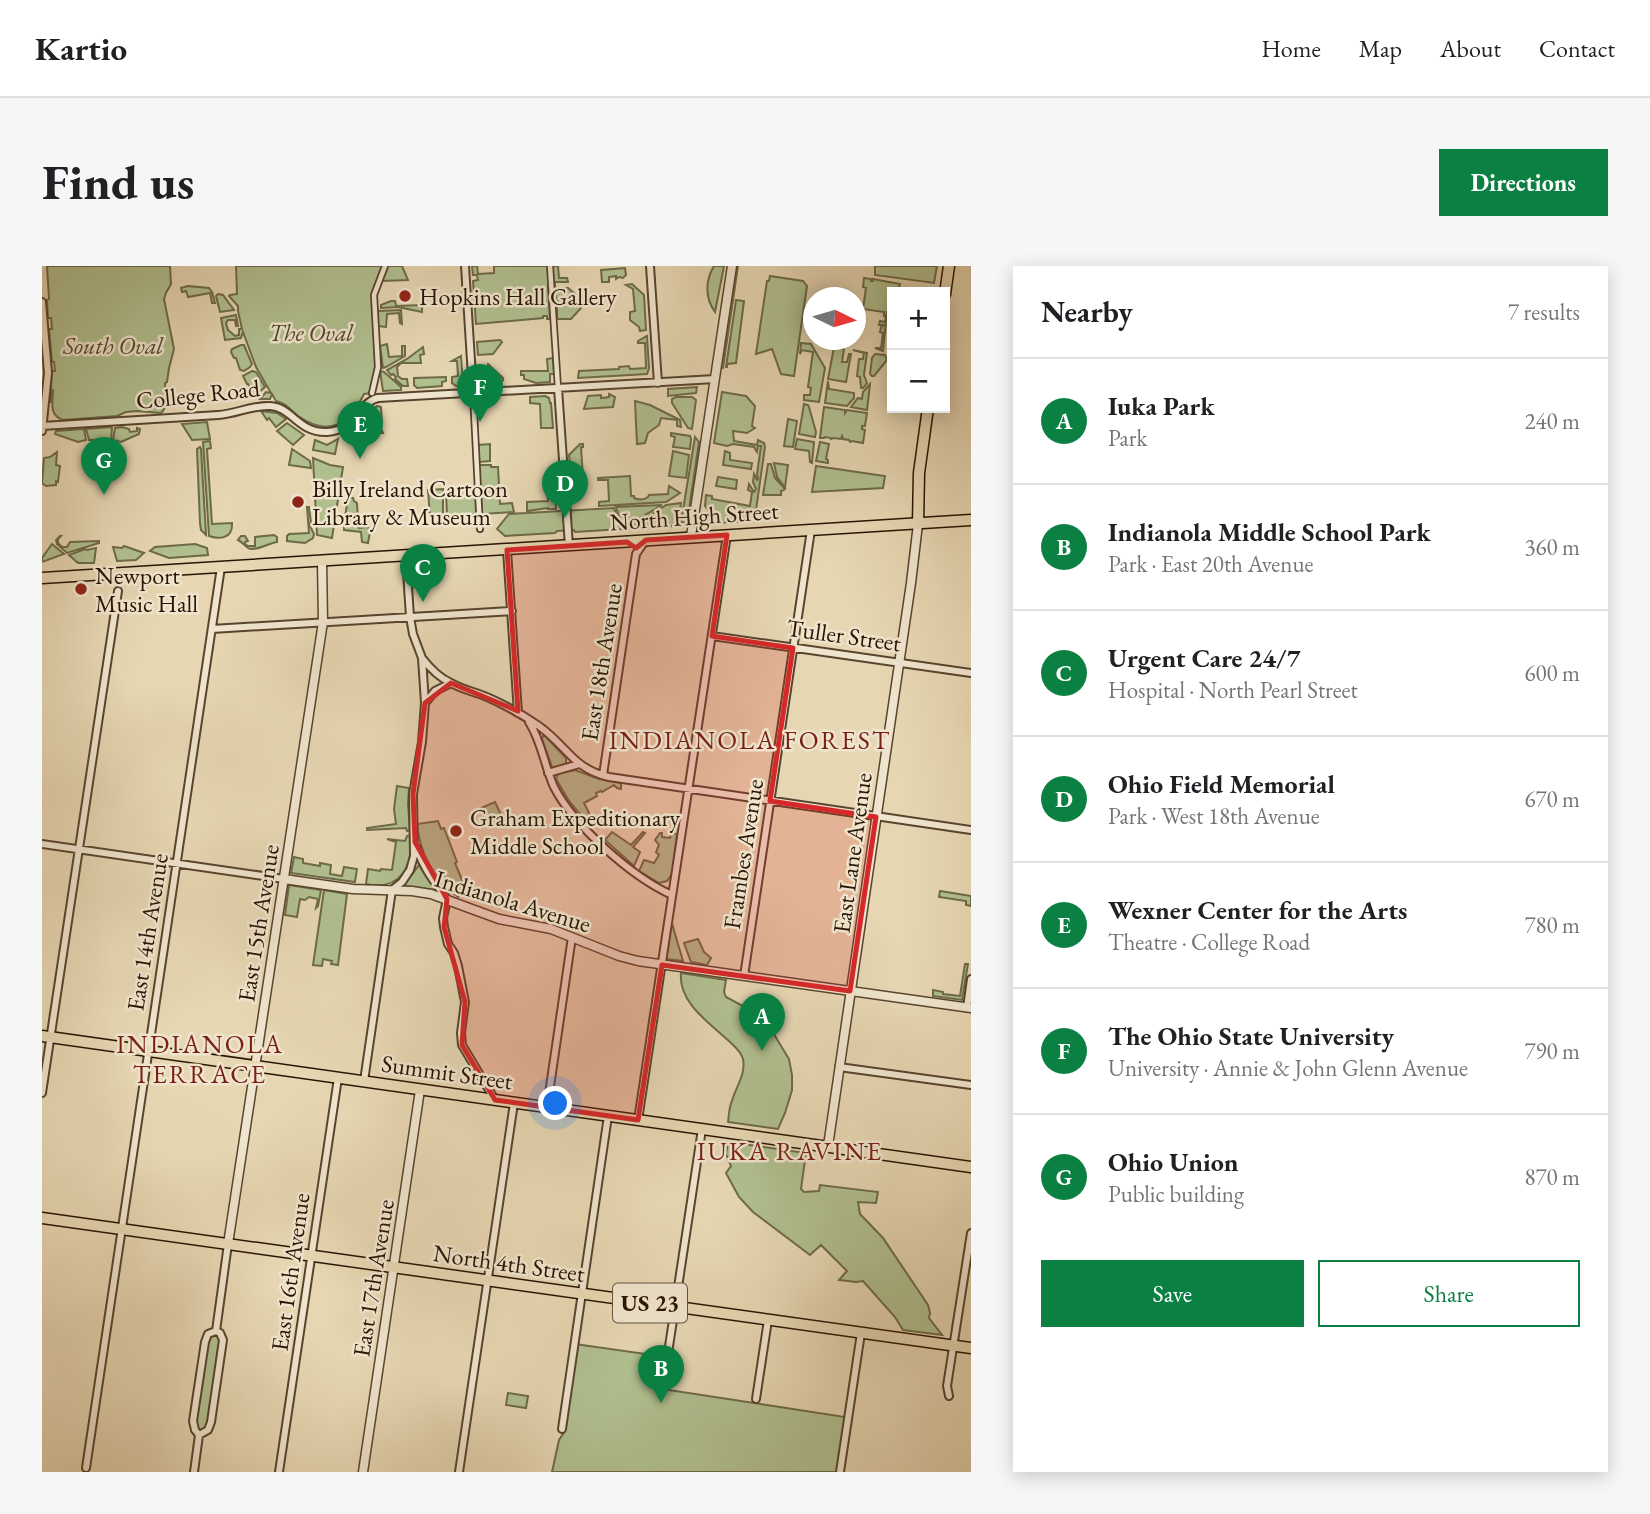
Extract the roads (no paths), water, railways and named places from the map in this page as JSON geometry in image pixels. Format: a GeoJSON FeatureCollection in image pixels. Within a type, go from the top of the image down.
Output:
{"type":"FeatureCollection","features":[{"type":"Feature","properties":{"kind":"main road"},"geometry":{"type":"LineString","coordinates":[[946,287],[949,266]]}},
{"type":"Feature","properties":{"kind":"main road"},"geometry":{"type":"LineString","coordinates":[[918,524],[919,473],[927,413]]}},
{"type":"Feature","properties":{"kind":"main road","name":"North High Street"},"geometry":{"type":"LineString","coordinates":[[42,578],[971,520]]}},
{"type":"Feature","properties":{"kind":"main road","name":"Summit Street"},"geometry":{"type":"LineString","coordinates":[[46,1037],[971,1167]]}},
{"type":"Feature","properties":{"kind":"main road","name":"North 4th Street"},"geometry":{"type":"LineString","coordinates":[[42,1218],[971,1348]]}},
{"type":"Feature","properties":{"kind":"street"},"geometry":{"type":"LineString","coordinates":[[372,393],[378,367],[374,295],[385,266]]}},
{"type":"Feature","properties":{"kind":"street"},"geometry":{"type":"LineString","coordinates":[[465,266],[480,529]]}},
{"type":"Feature","properties":{"kind":"street"},"geometry":{"type":"LineString","coordinates":[[550,266],[569,545]]}},
{"type":"Feature","properties":{"kind":"street"},"geometry":{"type":"LineString","coordinates":[[650,266],[658,383]]}},
{"type":"Feature","properties":{"kind":"street"},"geometry":{"type":"LineString","coordinates":[[691,536],[732,266]]}},
{"type":"Feature","properties":{"kind":"street"},"geometry":{"type":"LineString","coordinates":[[42,302],[48,373],[42,428]]}},
{"type":"Feature","properties":{"kind":"street","name":"College Road"},"geometry":{"type":"LineString","coordinates":[[42,428],[221,415],[252,407],[272,406],[282,408],[309,429],[326,432],[347,425],[374,398],[715,379]]}},
{"type":"Feature","properties":{"kind":"street","name":"East Lane Avenue"},"geometry":{"type":"LineString","coordinates":[[828,1146],[918,524]]}},
{"type":"Feature","properties":{"kind":"street","name":"Frambes Avenue"},"geometry":{"type":"LineString","coordinates":[[744,976],[811,530]]}},
{"type":"Feature","properties":{"kind":"street"},"geometry":{"type":"LineString","coordinates":[[638,1120],[727,535]]}},
{"type":"Feature","properties":{"kind":"street","name":"East 18th Avenue"},"geometry":{"type":"LineString","coordinates":[[603,775],[636,554],[646,540]]}},
{"type":"Feature","properties":{"kind":"street","name":"East 18th Avenue"},"geometry":{"type":"LineString","coordinates":[[627,541],[636,554]]}},
{"type":"Feature","properties":{"kind":"street"},"geometry":{"type":"LineString","coordinates":[[508,550],[519,713]]}},
{"type":"Feature","properties":{"kind":"street"},"geometry":{"type":"LineString","coordinates":[[364,1081],[392,890],[410,870],[414,856],[414,794],[425,703],[422,658],[410,617],[406,556]]}},
{"type":"Feature","properties":{"kind":"street","name":"East 15th Avenue"},"geometry":{"type":"LineString","coordinates":[[216,1331],[323,622],[322,561]]}},
{"type":"Feature","properties":{"kind":"street","name":"East 14th Avenue"},"geometry":{"type":"LineString","coordinates":[[86,1468],[221,567]]}},
{"type":"Feature","properties":{"kind":"street"},"geometry":{"type":"LineString","coordinates":[[42,1093],[46,1037],[79,850],[118,591]]}},
{"type":"Feature","properties":{"kind":"street"},"geometry":{"type":"LineString","coordinates":[[212,629],[512,611]]}},
{"type":"Feature","properties":{"kind":"street","name":"Tuller Street"},"geometry":{"type":"LineString","coordinates":[[712,636],[971,673]]}},
{"type":"Feature","properties":{"kind":"street"},"geometry":{"type":"LineString","coordinates":[[422,658],[451,683],[487,697],[527,718],[553,737],[579,764],[603,775],[971,830]]}},
{"type":"Feature","properties":{"kind":"street"},"geometry":{"type":"LineString","coordinates":[[425,703],[435,691],[451,683]]}},
{"type":"Feature","properties":{"kind":"street"},"geometry":{"type":"LineString","coordinates":[[527,718],[541,743],[548,773],[562,800],[599,842],[642,878],[672,895]]}},
{"type":"Feature","properties":{"kind":"street"},"geometry":{"type":"LineString","coordinates":[[548,773],[579,764]]}},
{"type":"Feature","properties":{"kind":"street"},"geometry":{"type":"LineString","coordinates":[[415,842],[424,867],[447,899],[444,927],[456,960],[465,1002],[462,1045],[495,1100]]}},
{"type":"Feature","properties":{"kind":"street","name":"Indianola Avenue"},"geometry":{"type":"LineString","coordinates":[[42,844],[353,889],[430,894],[499,919],[551,929],[619,956],[662,965],[969,1008]]}},
{"type":"Feature","properties":{"kind":"street"},"geometry":{"type":"LineString","coordinates":[[547,1107],[572,937]]}},
{"type":"Feature","properties":{"kind":"street"},"geometry":{"type":"LineString","coordinates":[[969,1008],[971,979]]}},
{"type":"Feature","properties":{"kind":"street"},"geometry":{"type":"LineString","coordinates":[[839,1067],[971,1086]]}},
{"type":"Feature","properties":{"kind":"street","name":"East 16th Avenue"},"geometry":{"type":"LineString","coordinates":[[279,1472],[338,1078]]}},
{"type":"Feature","properties":{"kind":"street","name":"East 17th Avenue"},"geometry":{"type":"LineString","coordinates":[[363,1472],[420,1090]]}},
{"type":"Feature","properties":{"kind":"street"},"geometry":{"type":"LineString","coordinates":[[459,1472],[514,1103]]}},
{"type":"Feature","properties":{"kind":"street"},"geometry":{"type":"LineString","coordinates":[[562,1429],[608,1116]]}},
{"type":"Feature","properties":{"kind":"street"},"geometry":{"type":"LineString","coordinates":[[663,1386],[702,1129]]}},
{"type":"Feature","properties":{"kind":"street"},"geometry":{"type":"LineString","coordinates":[[948,1396],[947,1386],[971,1233]]}},
{"type":"Feature","properties":{"kind":"street"},"geometry":{"type":"LineString","coordinates":[[756,1399],[768,1320]]}},
{"type":"Feature","properties":{"kind":"street","name":"East 15th Avenue"},"geometry":{"type":"LineString","coordinates":[[194,1472],[200,1435],[208,1430],[211,1422],[223,1340],[216,1331]]}},
{"type":"Feature","properties":{"kind":"street","name":"East 15th Avenue"},"geometry":{"type":"LineString","coordinates":[[200,1435],[193,1427],[192,1421],[206,1338],[216,1331]]}},
{"type":"Feature","properties":{"kind":"street"},"geometry":{"type":"LineString","coordinates":[[841,1472],[861,1333]]}},
{"type":"Feature","properties":{"kind":"place","name":"Hopkins Hall Gallery"},"geometry":{"type":"Point","coordinates":[405,296]}},
{"type":"Feature","properties":{"kind":"place","name":"The Ohio State University"},"geometry":{"type":"Point","coordinates":[480,422]}},
{"type":"Feature","properties":{"kind":"place","name":"Wexner Center for the Arts"},"geometry":{"type":"Point","coordinates":[360,459]}},
{"type":"Feature","properties":{"kind":"place","name":"Ohio Union"},"geometry":{"type":"Point","coordinates":[104,495]}},
{"type":"Feature","properties":{"kind":"place","name":"Billy Ireland Cartoon Library & Museum"},"geometry":{"type":"Point","coordinates":[298,502]}},
{"type":"Feature","properties":{"kind":"place","name":"Ohio Field Memorial"},"geometry":{"type":"Point","coordinates":[565,518]}},
{"type":"Feature","properties":{"kind":"place","name":"Newport Music Hall"},"geometry":{"type":"Point","coordinates":[81,589]}},
{"type":"Feature","properties":{"kind":"place","name":"Urgent Care 24/7"},"geometry":{"type":"Point","coordinates":[423,602]}},
{"type":"Feature","properties":{"kind":"place","name":"Graham Expeditionary Middle School"},"geometry":{"type":"Point","coordinates":[456,831]}},
{"type":"Feature","properties":{"kind":"place","name":"Iuka Park"},"geometry":{"type":"Point","coordinates":[762,1051]}},
{"type":"Feature","properties":{"kind":"place","name":"Indianola Middle School Park"},"geometry":{"type":"Point","coordinates":[661,1403]}},
{"type":"Feature","properties":{"kind":"district","name":"INDIANOLA FOREST"},"geometry":{"type":"Point","coordinates":[750,740]}},
{"type":"Feature","properties":{"kind":"district","name":"INDIANOLA TERRACE"},"geometry":{"type":"Point","coordinates":[200,1059]}},
{"type":"Feature","properties":{"kind":"district","name":"IUKA RAVINE"},"geometry":{"type":"Point","coordinates":[790,1151]}},
{"type":"Feature","properties":{"kind":"park label","name":"The Oval"},"geometry":{"type":"Point","coordinates":[311,332]}},
{"type":"Feature","properties":{"kind":"park label","name":"South Oval"},"geometry":{"type":"Point","coordinates":[113,345]}}]}
